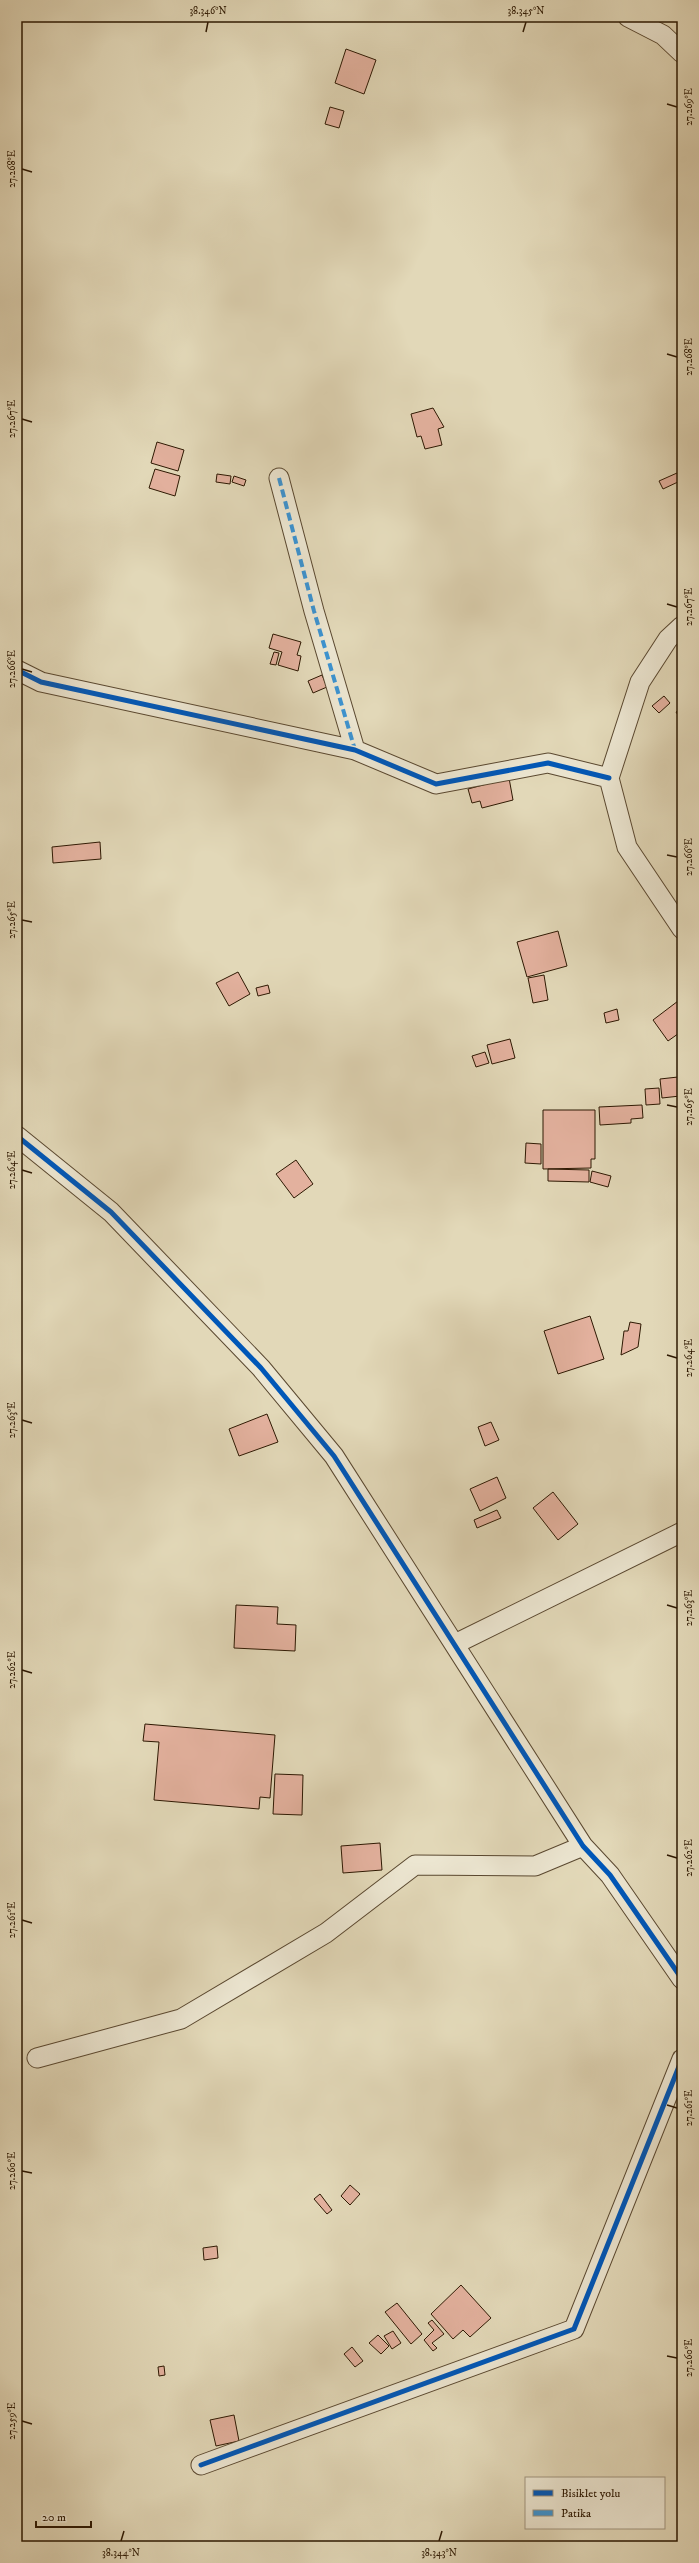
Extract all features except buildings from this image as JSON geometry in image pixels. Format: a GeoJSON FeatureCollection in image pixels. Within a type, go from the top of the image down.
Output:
{"type":"FeatureCollection","features":[{"type":"Feature","properties":{"kind":"street"},"geometry":{"type":"LineString","coordinates":[[628,17],[662,35],[682,53]]}},
{"type":"Feature","properties":{"kind":"street"},"geometry":{"type":"LineString","coordinates":[[280,478],[314,611],[355,750]]}},
{"type":"Feature","properties":{"kind":"street"},"geometry":{"type":"LineString","coordinates":[[682,626],[668,639],[640,682],[609,778],[627,847],[682,929]]}},
{"type":"Feature","properties":{"kind":"street"},"geometry":{"type":"LineString","coordinates":[[17,670],[41,682],[355,750],[436,784],[548,763],[609,778]]}},
{"type":"Feature","properties":{"kind":"street"},"geometry":{"type":"LineString","coordinates":[[17,1136],[110,1212],[261,1368],[334,1456],[583,1846],[610,1875],[682,1979]]}},
{"type":"Feature","properties":{"kind":"street"},"geometry":{"type":"LineString","coordinates":[[455,1644],[682,1532]]}},
{"type":"Feature","properties":{"kind":"street"},"geometry":{"type":"LineString","coordinates":[[37,2058],[181,2019],[326,1933],[415,1865],[534,1866],[583,1846]]}},
{"type":"Feature","properties":{"kind":"street"},"geometry":{"type":"LineString","coordinates":[[202,2465],[574,2329],[682,2059]]}},
{"type":"Feature","properties":{"kind":"marked path"},"geometry":{"type":"LineString","coordinates":[[279,478],[314,611],[355,750]]}},
{"type":"Feature","properties":{"kind":"cycle path"},"geometry":{"type":"LineString","coordinates":[[17,670],[41,682],[355,750],[436,784],[548,763],[609,778]]}},
{"type":"Feature","properties":{"kind":"cycle path"},"geometry":{"type":"LineString","coordinates":[[17,1136],[111,1212],[261,1368],[334,1456],[583,1846],[610,1875],[682,1979]]}},
{"type":"Feature","properties":{"kind":"cycle path"},"geometry":{"type":"LineString","coordinates":[[201,2465],[574,2329],[682,2059]]}}]}
